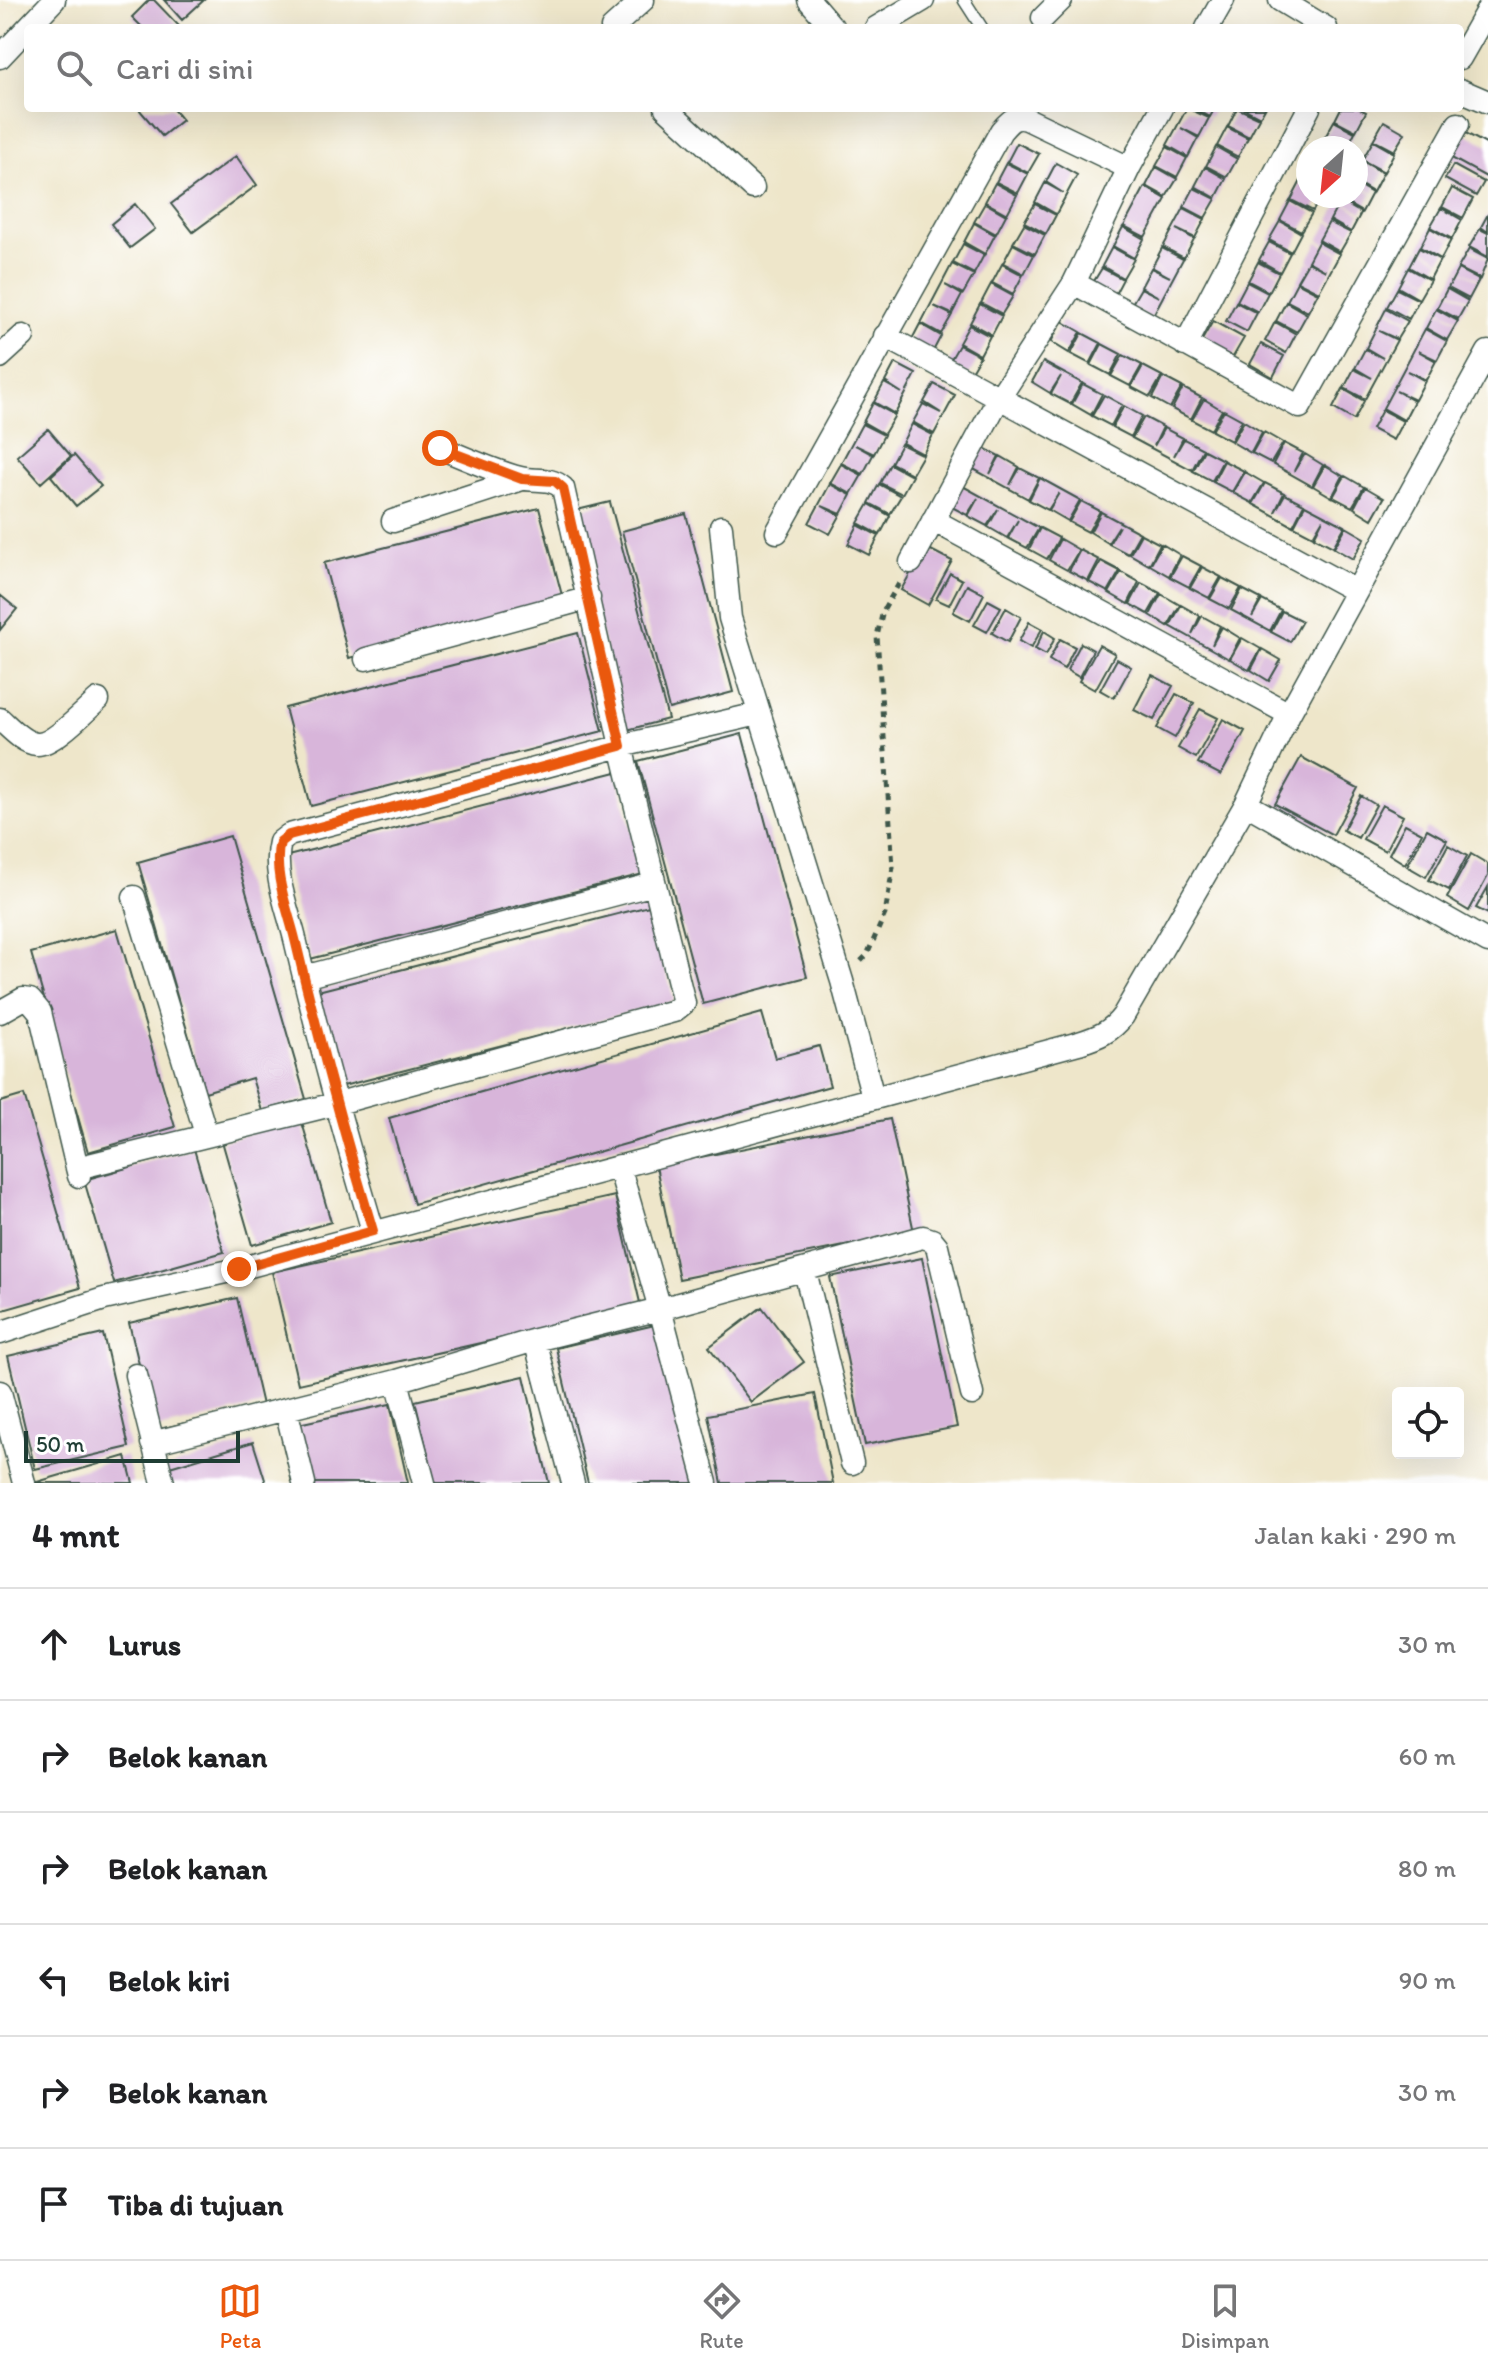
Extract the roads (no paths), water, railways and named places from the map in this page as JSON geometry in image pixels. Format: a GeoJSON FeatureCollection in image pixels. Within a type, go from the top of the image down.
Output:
{"type":"FeatureCollection","features":[{"type":"Feature","properties":{"kind":"street"},"geometry":{"type":"LineString","coordinates":[[31,24],[54,0]]}},
{"type":"Feature","properties":{"kind":"street"},"geometry":{"type":"LineString","coordinates":[[616,24],[643,0]]}},
{"type":"Feature","properties":{"kind":"street"},"geometry":{"type":"LineString","coordinates":[[809,0],[830,24]]}},
{"type":"Feature","properties":{"kind":"street"},"geometry":{"type":"LineString","coordinates":[[883,24],[923,0]]}},
{"type":"Feature","properties":{"kind":"street"},"geometry":{"type":"LineString","coordinates":[[1043,18],[1061,0]]}},
{"type":"Feature","properties":{"kind":"street"},"geometry":{"type":"LineString","coordinates":[[1209,24],[1223,0]]}},
{"type":"Feature","properties":{"kind":"street"},"geometry":{"type":"LineString","coordinates":[[1280,0],[1319,24]]}},
{"type":"Feature","properties":{"kind":"street"},"geometry":{"type":"LineString","coordinates":[[1464,51],[1488,9]]}},
{"type":"Feature","properties":{"kind":"street"},"geometry":{"type":"LineString","coordinates":[[0,57],[24,32]]}},
{"type":"Feature","properties":{"kind":"street"},"geometry":{"type":"LineString","coordinates":[[1464,92],[1488,102]]}},
{"type":"Feature","properties":{"kind":"street"},"geometry":{"type":"LineString","coordinates":[[670,112],[753,188]]}},
{"type":"Feature","properties":{"kind":"street"},"geometry":{"type":"LineString","coordinates":[[911,562],[999,398],[1074,283],[1129,168],[1160,112]]}},
{"type":"Feature","properties":{"kind":"street"},"geometry":{"type":"LineString","coordinates":[[1185,345],[1307,112]]}},
{"type":"Feature","properties":{"kind":"street"},"geometry":{"type":"LineString","coordinates":[[777,532],[1001,131],[1010,121],[1020,117],[1027,119],[1129,168]]}},
{"type":"Feature","properties":{"kind":"street"},"geometry":{"type":"LineString","coordinates":[[1074,283],[1300,407],[1458,124]]}},
{"type":"Feature","properties":{"kind":"street"},"geometry":{"type":"LineString","coordinates":[[0,357],[23,336]]}},
{"type":"Feature","properties":{"kind":"street"},"geometry":{"type":"LineString","coordinates":[[885,336],[1356,591]]}},
{"type":"Feature","properties":{"kind":"street"},"geometry":{"type":"LineString","coordinates":[[0,1333],[104,1299],[239,1269],[1079,1043],[1111,1030],[1129,1007],[1246,804],[1289,714],[1488,352]]}},
{"type":"Feature","properties":{"kind":"street"},"geometry":{"type":"LineString","coordinates":[[0,1012],[23,999],[30,1000],[40,1012],[78,1172],[206,1134],[335,1104],[674,1011],[682,1006],[684,1000],[621,746],[563,488],[555,481],[522,479],[440,448]]}},
{"type":"Feature","properties":{"kind":"street"},"geometry":{"type":"LineString","coordinates":[[393,521],[522,479]]}},
{"type":"Feature","properties":{"kind":"street"},"geometry":{"type":"LineString","coordinates":[[933,520],[1289,714]]}},
{"type":"Feature","properties":{"kind":"street"},"geometry":{"type":"LineString","coordinates":[[721,527],[730,618],[842,981],[873,1097]]}},
{"type":"Feature","properties":{"kind":"street"},"geometry":{"type":"LineString","coordinates":[[366,659],[589,598]]}},
{"type":"Feature","properties":{"kind":"street"},"geometry":{"type":"LineString","coordinates":[[0,719],[19,736],[35,744],[49,741],[98,700]]}},
{"type":"Feature","properties":{"kind":"street"},"geometry":{"type":"LineString","coordinates":[[373,1231],[335,1104],[278,866],[278,849],[284,838],[621,746],[758,714]]}},
{"type":"Feature","properties":{"kind":"street"},"geometry":{"type":"LineString","coordinates":[[1246,804],[1488,942]]}},
{"type":"Feature","properties":{"kind":"street"},"geometry":{"type":"LineString","coordinates":[[304,977],[654,884]]}},
{"type":"Feature","properties":{"kind":"street"},"geometry":{"type":"LineString","coordinates":[[134,897],[206,1134]]}},
{"type":"Feature","properties":{"kind":"street"},"geometry":{"type":"LineString","coordinates":[[619,1166],[706,1483]]}},
{"type":"Feature","properties":{"kind":"street"},"geometry":{"type":"LineString","coordinates":[[152,1443],[397,1381],[535,1340],[805,1271],[923,1237],[937,1246],[972,1394]]}},
{"type":"Feature","properties":{"kind":"street"},"geometry":{"type":"LineString","coordinates":[[805,1271],[852,1463]]}},
{"type":"Feature","properties":{"kind":"street"},"geometry":{"type":"LineString","coordinates":[[535,1340],[573,1483]]}},
{"type":"Feature","properties":{"kind":"street"},"geometry":{"type":"LineString","coordinates":[[136,1375],[163,1483]]}},
{"type":"Feature","properties":{"kind":"street"},"geometry":{"type":"LineString","coordinates":[[397,1381],[424,1483]]}},
{"type":"Feature","properties":{"kind":"street"},"geometry":{"type":"LineString","coordinates":[[0,1392],[24,1483]]}},
{"type":"Feature","properties":{"kind":"street"},"geometry":{"type":"LineString","coordinates":[[286,1409],[304,1483]]}},
{"type":"Feature","properties":{"kind":"lane"},"geometry":{"type":"LineString","coordinates":[[964,0],[979,24]]}}]}
